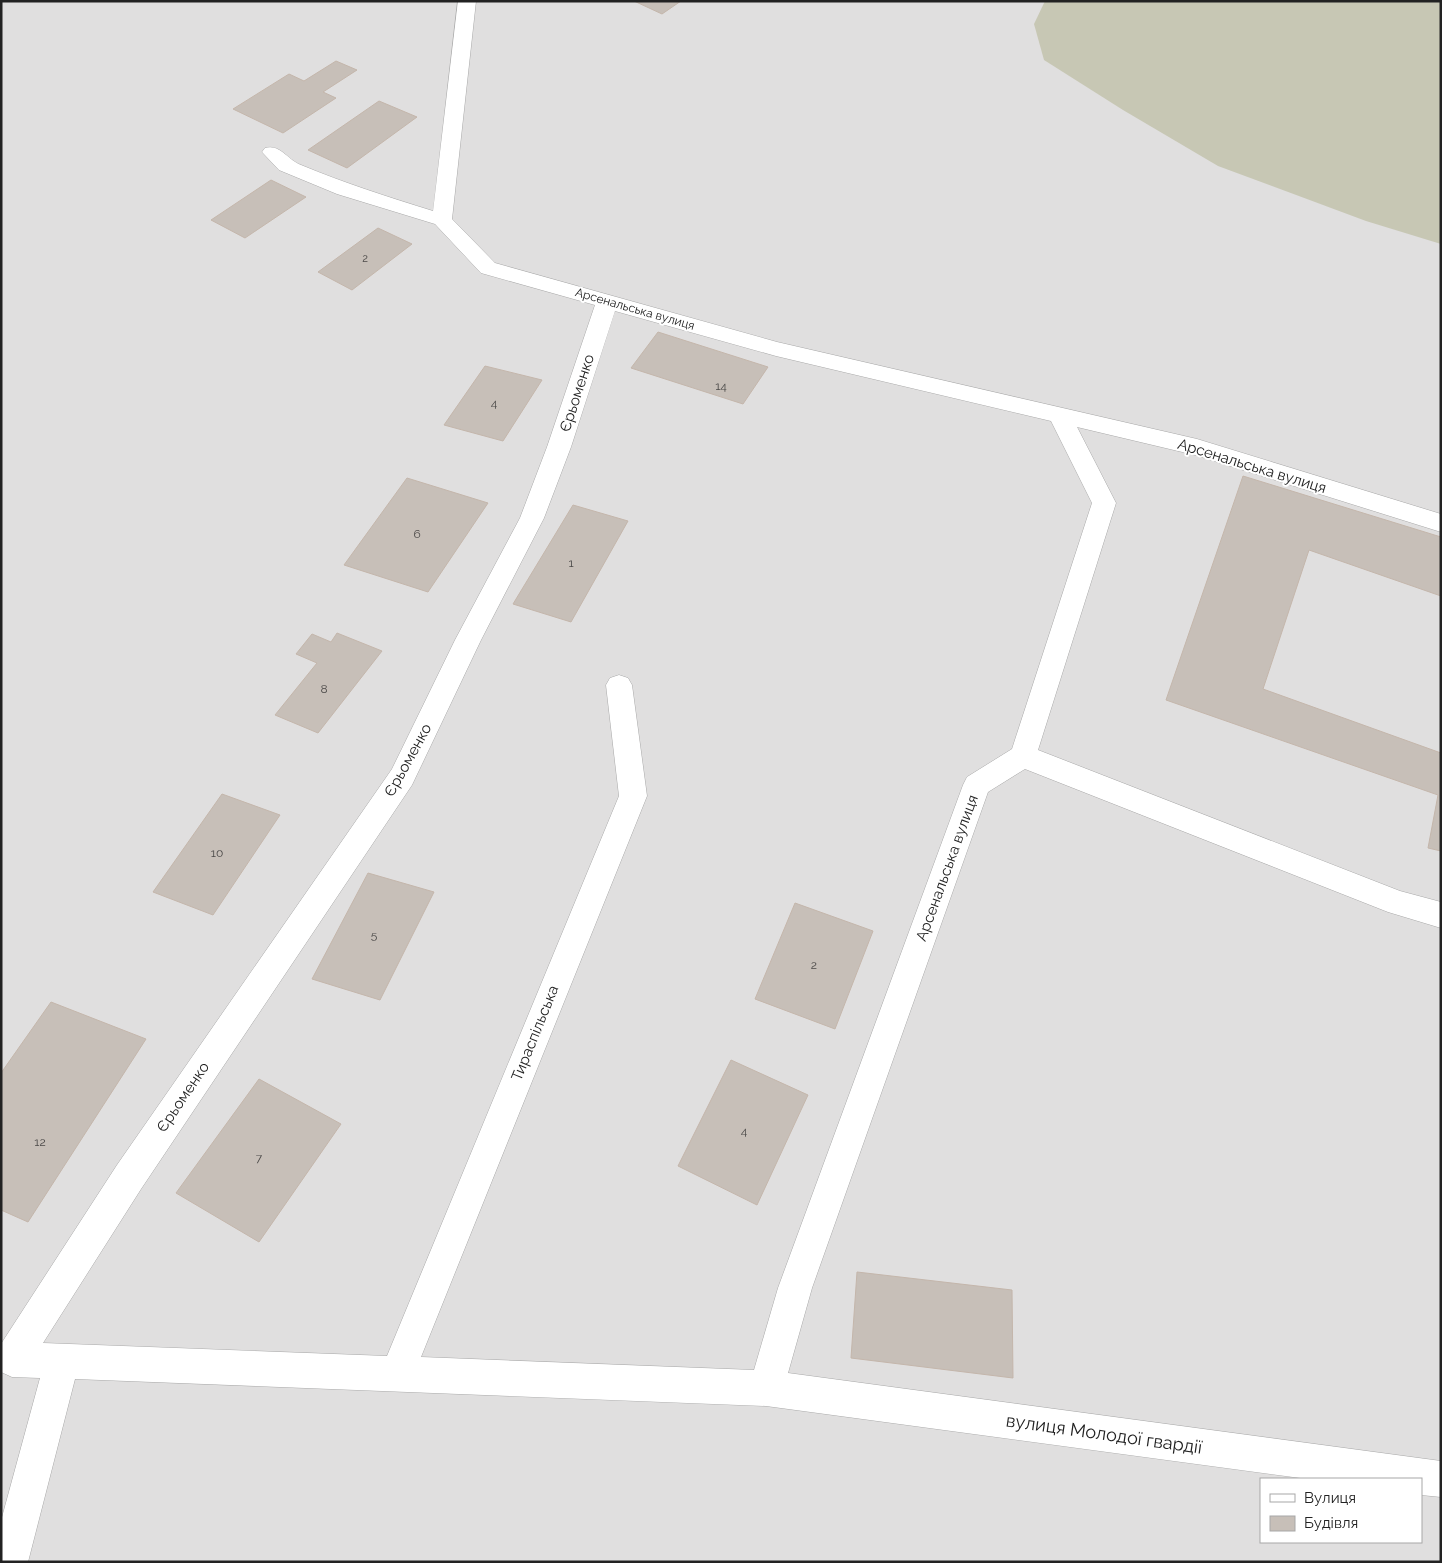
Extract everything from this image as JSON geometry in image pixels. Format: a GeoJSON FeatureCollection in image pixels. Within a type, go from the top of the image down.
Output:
{"type":"FeatureCollection","features":[{"type":"Feature","properties":{"kind":"street"},"geometry":{"type":"LineString","coordinates":[[272,152],[286,166],[344,190],[442,220],[462,34],[468,1]]}},
{"type":"Feature","properties":{"kind":"street","name":"Арсенальська вулиця"},"geometry":{"type":"LineString","coordinates":[[442,220],[488,268],[776,349],[1197,448],[1441,523]]}},
{"type":"Feature","properties":{"kind":"street","name":"Єрьоменко"},"geometry":{"type":"LineString","coordinates":[[7,1358],[402,777],[468,640],[532,518],[559,447],[607,301]]}},
{"type":"Feature","properties":{"kind":"street"},"geometry":{"type":"LineString","coordinates":[[1060,416],[1104,503],[1023,756],[1398,903],[1441,915]]}},
{"type":"Feature","properties":{"kind":"street","name":"Тираспільська"},"geometry":{"type":"LineString","coordinates":[[397,1374],[632,796],[619,685]]}},
{"type":"Feature","properties":{"kind":"street","name":"Арсенальська вулиця"},"geometry":{"type":"LineString","coordinates":[[766,1388],[795,1288],[977,785],[1023,756]]}},
{"type":"Feature","properties":{"kind":"street","name":"вулиця Молодої гвардії"},"geometry":{"type":"LineString","coordinates":[[7,1358],[766,1388],[1441,1479]]}},
{"type":"Feature","properties":{"kind":"street"},"geometry":{"type":"LineString","coordinates":[[9,1562],[62,1361]]}},
{"type":"Feature","properties":{"kind":"shaded area"},"geometry":{"type":"Polygon","coordinates":[[[1,1],[1441,1],[1441,1562],[1,1562],[1,1]]]}},
{"type":"Feature","properties":{"kind":"shaded area"},"geometry":{"type":"Polygon","coordinates":[[[1045,1],[1441,1],[1441,244],[1366,221],[1218,166],[1123,110],[1044,60],[1034,24],[1045,1]]]}},
{"type":"Feature","properties":{"kind":"building"},"geometry":{"type":"Polygon","coordinates":[[[634,1],[681,1],[662,14],[634,1]]]}},
{"type":"Feature","properties":{"kind":"building"},"geometry":{"type":"Polygon","coordinates":[[[336,61],[357,70],[323,92],[336,98],[283,133],[233,109],[289,74],[304,81],[336,61]]]}},
{"type":"Feature","properties":{"kind":"building"},"geometry":{"type":"Polygon","coordinates":[[[379,101],[417,117],[347,168],[308,150],[379,101]]]}},
{"type":"Feature","properties":{"kind":"building"},"geometry":{"type":"Polygon","coordinates":[[[271,180],[306,197],[245,238],[211,220],[271,180]]]}},
{"type":"Feature","properties":{"kind":"building"},"geometry":{"type":"Polygon","coordinates":[[[378,228],[412,244],[352,290],[318,272],[378,228]]]}},
{"type":"Feature","properties":{"kind":"building"},"geometry":{"type":"Polygon","coordinates":[[[658,332],[768,367],[743,404],[631,368],[658,332]]]}},
{"type":"Feature","properties":{"kind":"building"},"geometry":{"type":"Polygon","coordinates":[[[485,366],[542,380],[503,441],[444,425],[485,366]]]}},
{"type":"Feature","properties":{"kind":"building"},"geometry":{"type":"Polygon","coordinates":[[[1243,476],[1441,537],[1441,596],[1309,550],[1263,689],[1441,753],[1441,851],[1428,848],[1438,795],[1166,700],[1243,476]]]}},
{"type":"Feature","properties":{"kind":"building"},"geometry":{"type":"Polygon","coordinates":[[[407,478],[488,503],[428,592],[344,565],[407,478]]]}},
{"type":"Feature","properties":{"kind":"building"},"geometry":{"type":"Polygon","coordinates":[[[573,505],[628,521],[571,622],[513,604],[573,505]]]}},
{"type":"Feature","properties":{"kind":"building"},"geometry":{"type":"Polygon","coordinates":[[[337,633],[382,651],[318,733],[275,715],[317,663],[296,654],[312,634],[331,642],[337,633]]]}},
{"type":"Feature","properties":{"kind":"building"},"geometry":{"type":"Polygon","coordinates":[[[222,794],[280,815],[213,915],[153,892],[222,794]]]}},
{"type":"Feature","properties":{"kind":"building"},"geometry":{"type":"Polygon","coordinates":[[[368,873],[434,892],[380,1000],[312,979],[368,873]]]}},
{"type":"Feature","properties":{"kind":"building"},"geometry":{"type":"Polygon","coordinates":[[[795,903],[873,931],[835,1029],[755,999],[795,903]]]}},
{"type":"Feature","properties":{"kind":"building"},"geometry":{"type":"Polygon","coordinates":[[[51,1002],[146,1039],[28,1222],[1,1210],[1,1073],[51,1002]]]}},
{"type":"Feature","properties":{"kind":"building"},"geometry":{"type":"Polygon","coordinates":[[[731,1060],[808,1095],[757,1205],[678,1166],[731,1060]]]}},
{"type":"Feature","properties":{"kind":"building"},"geometry":{"type":"Polygon","coordinates":[[[259,1079],[341,1124],[259,1242],[176,1193],[259,1079]]]}},
{"type":"Feature","properties":{"kind":"building"},"geometry":{"type":"Polygon","coordinates":[[[857,1272],[1012,1290],[1013,1378],[851,1358],[857,1272]]]}}]}
